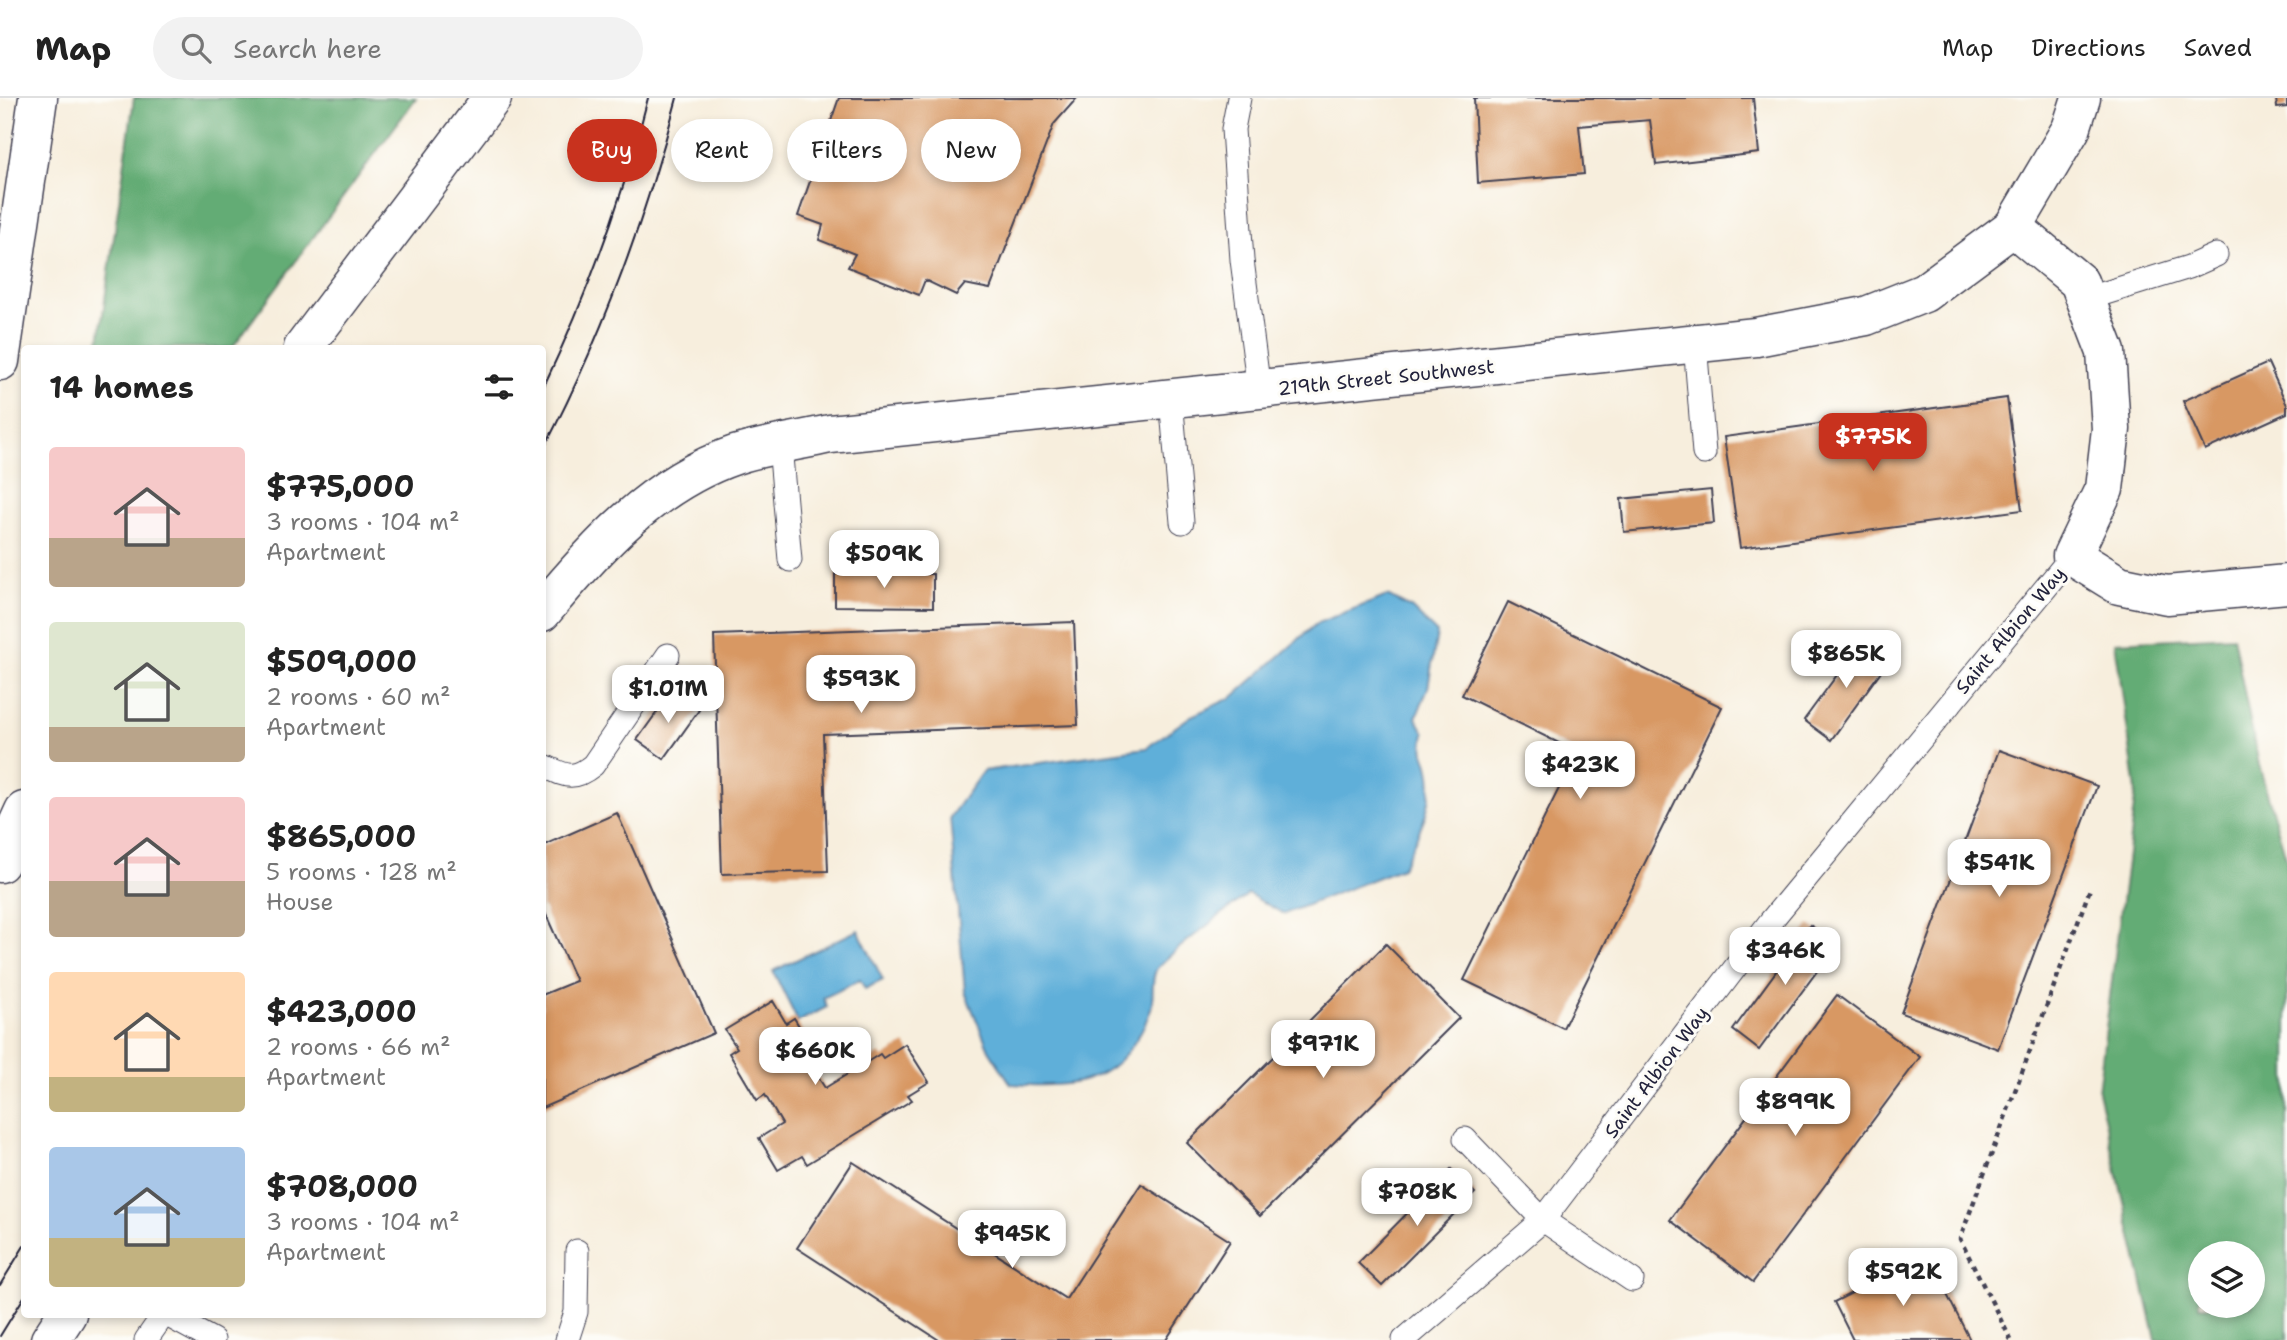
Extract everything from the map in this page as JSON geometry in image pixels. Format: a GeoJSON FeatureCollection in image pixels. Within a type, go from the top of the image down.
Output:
{"type":"FeatureCollection","features":[{"type":"Feature","properties":{"kind":"main road"},"geometry":{"type":"LineString","coordinates":[[0,361],[38,98]]}},
{"type":"Feature","properties":{"kind":"main road"},"geometry":{"type":"LineString","coordinates":[[305,345],[492,98]]}},
{"type":"Feature","properties":{"kind":"main road"},"geometry":{"type":"LineString","coordinates":[[2081,98],[2071,129],[2013,227],[2079,282],[2106,352],[2110,429],[2104,489],[2072,556],[2119,585],[2167,595],[2287,583]]}},
{"type":"Feature","properties":{"kind":"main road","name":"219th Street Southwest"},"geometry":{"type":"LineString","coordinates":[[546,607],[615,529],[663,490],[735,455],[830,434],[1756,337],[1866,316],[1924,293],[2013,227]]}},
{"type":"Feature","properties":{"kind":"main road"},"geometry":{"type":"LineString","coordinates":[[0,863],[21,818]]}},
{"type":"Feature","properties":{"kind":"main road"},"geometry":{"type":"LineString","coordinates":[[50,1340],[64,1318]]}},
{"type":"Feature","properties":{"kind":"lane"},"geometry":{"type":"LineString","coordinates":[[1239,98],[1233,129],[1242,260],[1259,390]]}},
{"type":"Feature","properties":{"kind":"lane"},"geometry":{"type":"LineString","coordinates":[[2086,299],[2189,267],[2216,255]]}},
{"type":"Feature","properties":{"kind":"lane"},"geometry":{"type":"LineString","coordinates":[[1695,344],[1704,453]]}},
{"type":"Feature","properties":{"kind":"lane"},"geometry":{"type":"LineString","coordinates":[[1171,399],[1182,522]]}},
{"type":"Feature","properties":{"kind":"lane"},"geometry":{"type":"LineString","coordinates":[[780,445],[790,560]]}},
{"type":"Feature","properties":{"kind":"lane","name":"Saint Albion Way"},"geometry":{"type":"LineString","coordinates":[[1404,1340],[1543,1220],[1788,901],[2072,556]]}},
{"type":"Feature","properties":{"kind":"lane"},"geometry":{"type":"LineString","coordinates":[[546,767],[565,776],[579,776],[593,765],[668,655]]}},
{"type":"Feature","properties":{"kind":"lane"},"geometry":{"type":"LineString","coordinates":[[1465,1139],[1543,1220],[1632,1280]]}},
{"type":"Feature","properties":{"kind":"lane"},"geometry":{"type":"LineString","coordinates":[[567,1340],[576,1312],[577,1251]]}},
{"type":"Feature","properties":{"kind":"lane"},"geometry":{"type":"LineString","coordinates":[[146,1340],[162,1318]]}},
{"type":"Feature","properties":{"kind":"lane"},"geometry":{"type":"LineString","coordinates":[[172,1318],[213,1340]]}},
{"type":"Feature","properties":{"kind":"path"},"geometry":{"type":"LineString","coordinates":[[2011,1340],[1960,1239],[2090,889]]}},
{"type":"Feature","properties":{"kind":"green space"},"geometry":{"type":"Polygon","coordinates":[[[134,98],[416,98],[234,345],[98,345],[134,98]]]}},
{"type":"Feature","properties":{"kind":"green space"},"geometry":{"type":"Polygon","coordinates":[[[2233,636],[2259,765],[2287,861],[2287,1340],[2156,1340],[2098,1091],[2136,790],[2115,642],[2233,636]]]}},
{"type":"Feature","properties":{"kind":"water"},"geometry":{"type":"Polygon","coordinates":[[[1387,596],[1411,608],[1437,633],[1428,688],[1416,718],[1425,733],[1423,749],[1429,769],[1430,794],[1424,820],[1402,868],[1284,914],[1248,894],[1184,944],[1156,970],[1150,1012],[1139,1036],[1112,1067],[1095,1077],[1077,1082],[1057,1085],[1011,1084],[989,1050],[965,992],[950,817],[983,771],[1146,748],[1191,716],[1233,697],[1317,623],[1387,596]]]}},
{"type":"Feature","properties":{"kind":"water"},"geometry":{"type":"Polygon","coordinates":[[[858,930],[883,980],[865,989],[860,980],[823,998],[827,1007],[798,1022],[773,971],[858,930]]]}},
{"type":"Feature","properties":{"kind":"building"},"geometry":{"type":"Polygon","coordinates":[[[839,98],[1077,98],[1054,124],[990,289],[965,284],[956,295],[925,280],[919,295],[848,267],[855,254],[819,240],[823,225],[798,216],[810,182],[907,182],[907,119],[832,119],[839,98]]]}},
{"type":"Feature","properties":{"kind":"building"},"geometry":{"type":"Polygon","coordinates":[[[1474,98],[1753,98],[1759,153],[1656,165],[1650,120],[1579,126],[1584,174],[1478,183],[1474,98]]]}},
{"type":"Feature","properties":{"kind":"building"},"geometry":{"type":"Polygon","coordinates":[[[2276,98],[2287,98],[2287,107],[2277,108],[2276,98]]]}},
{"type":"Feature","properties":{"kind":"building"},"geometry":{"type":"Polygon","coordinates":[[[2268,363],[2287,405],[2287,413],[2205,450],[2183,401],[2268,363]]]}},
{"type":"Feature","properties":{"kind":"building"},"geometry":{"type":"Polygon","coordinates":[[[2007,398],[2022,510],[1740,548],[1724,437],[2007,398]]]}},
{"type":"Feature","properties":{"kind":"building"},"geometry":{"type":"Polygon","coordinates":[[[1711,490],[1714,523],[1624,532],[1621,499],[1711,490]]]}},
{"type":"Feature","properties":{"kind":"building"},"geometry":{"type":"Polygon","coordinates":[[[835,574],[933,574],[933,607],[835,606],[835,574]]]}},
{"type":"Feature","properties":{"kind":"building"},"geometry":{"type":"Polygon","coordinates":[[[1508,602],[1722,707],[1563,1028],[1464,980],[1577,752],[1462,695],[1508,602]]]}},
{"type":"Feature","properties":{"kind":"building"},"geometry":{"type":"Polygon","coordinates":[[[1074,622],[1078,725],[823,734],[828,871],[722,874],[714,635],[1074,622]]]}},
{"type":"Feature","properties":{"kind":"building"},"geometry":{"type":"Polygon","coordinates":[[[1862,641],[1889,660],[1831,740],[1804,720],[1862,641]]]}},
{"type":"Feature","properties":{"kind":"building"},"geometry":{"type":"Polygon","coordinates":[[[672,691],[699,710],[664,759],[637,740],[672,691]]]}},
{"type":"Feature","properties":{"kind":"building"},"geometry":{"type":"Polygon","coordinates":[[[1999,750],[2097,786],[1998,1049],[1901,1013],[1999,750]]]}},
{"type":"Feature","properties":{"kind":"building"},"geometry":{"type":"Polygon","coordinates":[[[617,813],[714,1033],[546,1106],[546,993],[576,981],[546,915],[546,844],[617,813]]]}},
{"type":"Feature","properties":{"kind":"building"},"geometry":{"type":"Polygon","coordinates":[[[1810,925],[1837,944],[1759,1050],[1733,1030],[1810,925]]]}},
{"type":"Feature","properties":{"kind":"building"},"geometry":{"type":"Polygon","coordinates":[[[1386,944],[1459,1018],[1260,1216],[1187,1143],[1386,944]]]}},
{"type":"Feature","properties":{"kind":"building"},"geometry":{"type":"Polygon","coordinates":[[[1837,995],[1920,1057],[1753,1282],[1670,1220],[1837,995]]]}},
{"type":"Feature","properties":{"kind":"building"},"geometry":{"type":"Polygon","coordinates":[[[773,1001],[786,1023],[794,1018],[819,1058],[809,1063],[825,1088],[880,1054],[883,1058],[905,1044],[929,1082],[908,1095],[912,1100],[807,1164],[802,1156],[778,1170],[759,1138],[782,1124],[765,1095],[757,1100],[729,1053],[737,1048],[725,1030],[773,1001]]]}},
{"type":"Feature","properties":{"kind":"building"},"geometry":{"type":"Polygon","coordinates":[[[853,1162],[1066,1299],[1141,1184],[1230,1241],[1166,1340],[939,1340],[797,1248],[853,1162]]]}},
{"type":"Feature","properties":{"kind":"building"},"geometry":{"type":"Polygon","coordinates":[[[1451,1169],[1475,1193],[1382,1286],[1358,1263],[1451,1169]]]}},
{"type":"Feature","properties":{"kind":"building"},"geometry":{"type":"Polygon","coordinates":[[[1927,1255],[1970,1340],[1853,1340],[1834,1302],[1927,1255]]]}},
{"type":"Feature","properties":{"kind":"tram line"},"geometry":{"type":"LineString","coordinates":[[546,381],[602,247],[648,98]]}},
{"type":"Feature","properties":{"kind":"tram line"},"geometry":{"type":"LineString","coordinates":[[546,444],[583,367],[620,279],[651,189],[677,98]]}},
{"type":"Feature","properties":{"kind":"tram line"},"geometry":{"type":"LineString","coordinates":[[0,1285],[21,1251]]}},
{"type":"Feature","properties":{"kind":"tram line"},"geometry":{"type":"LineString","coordinates":[[0,1336],[21,1302]]}}]}
